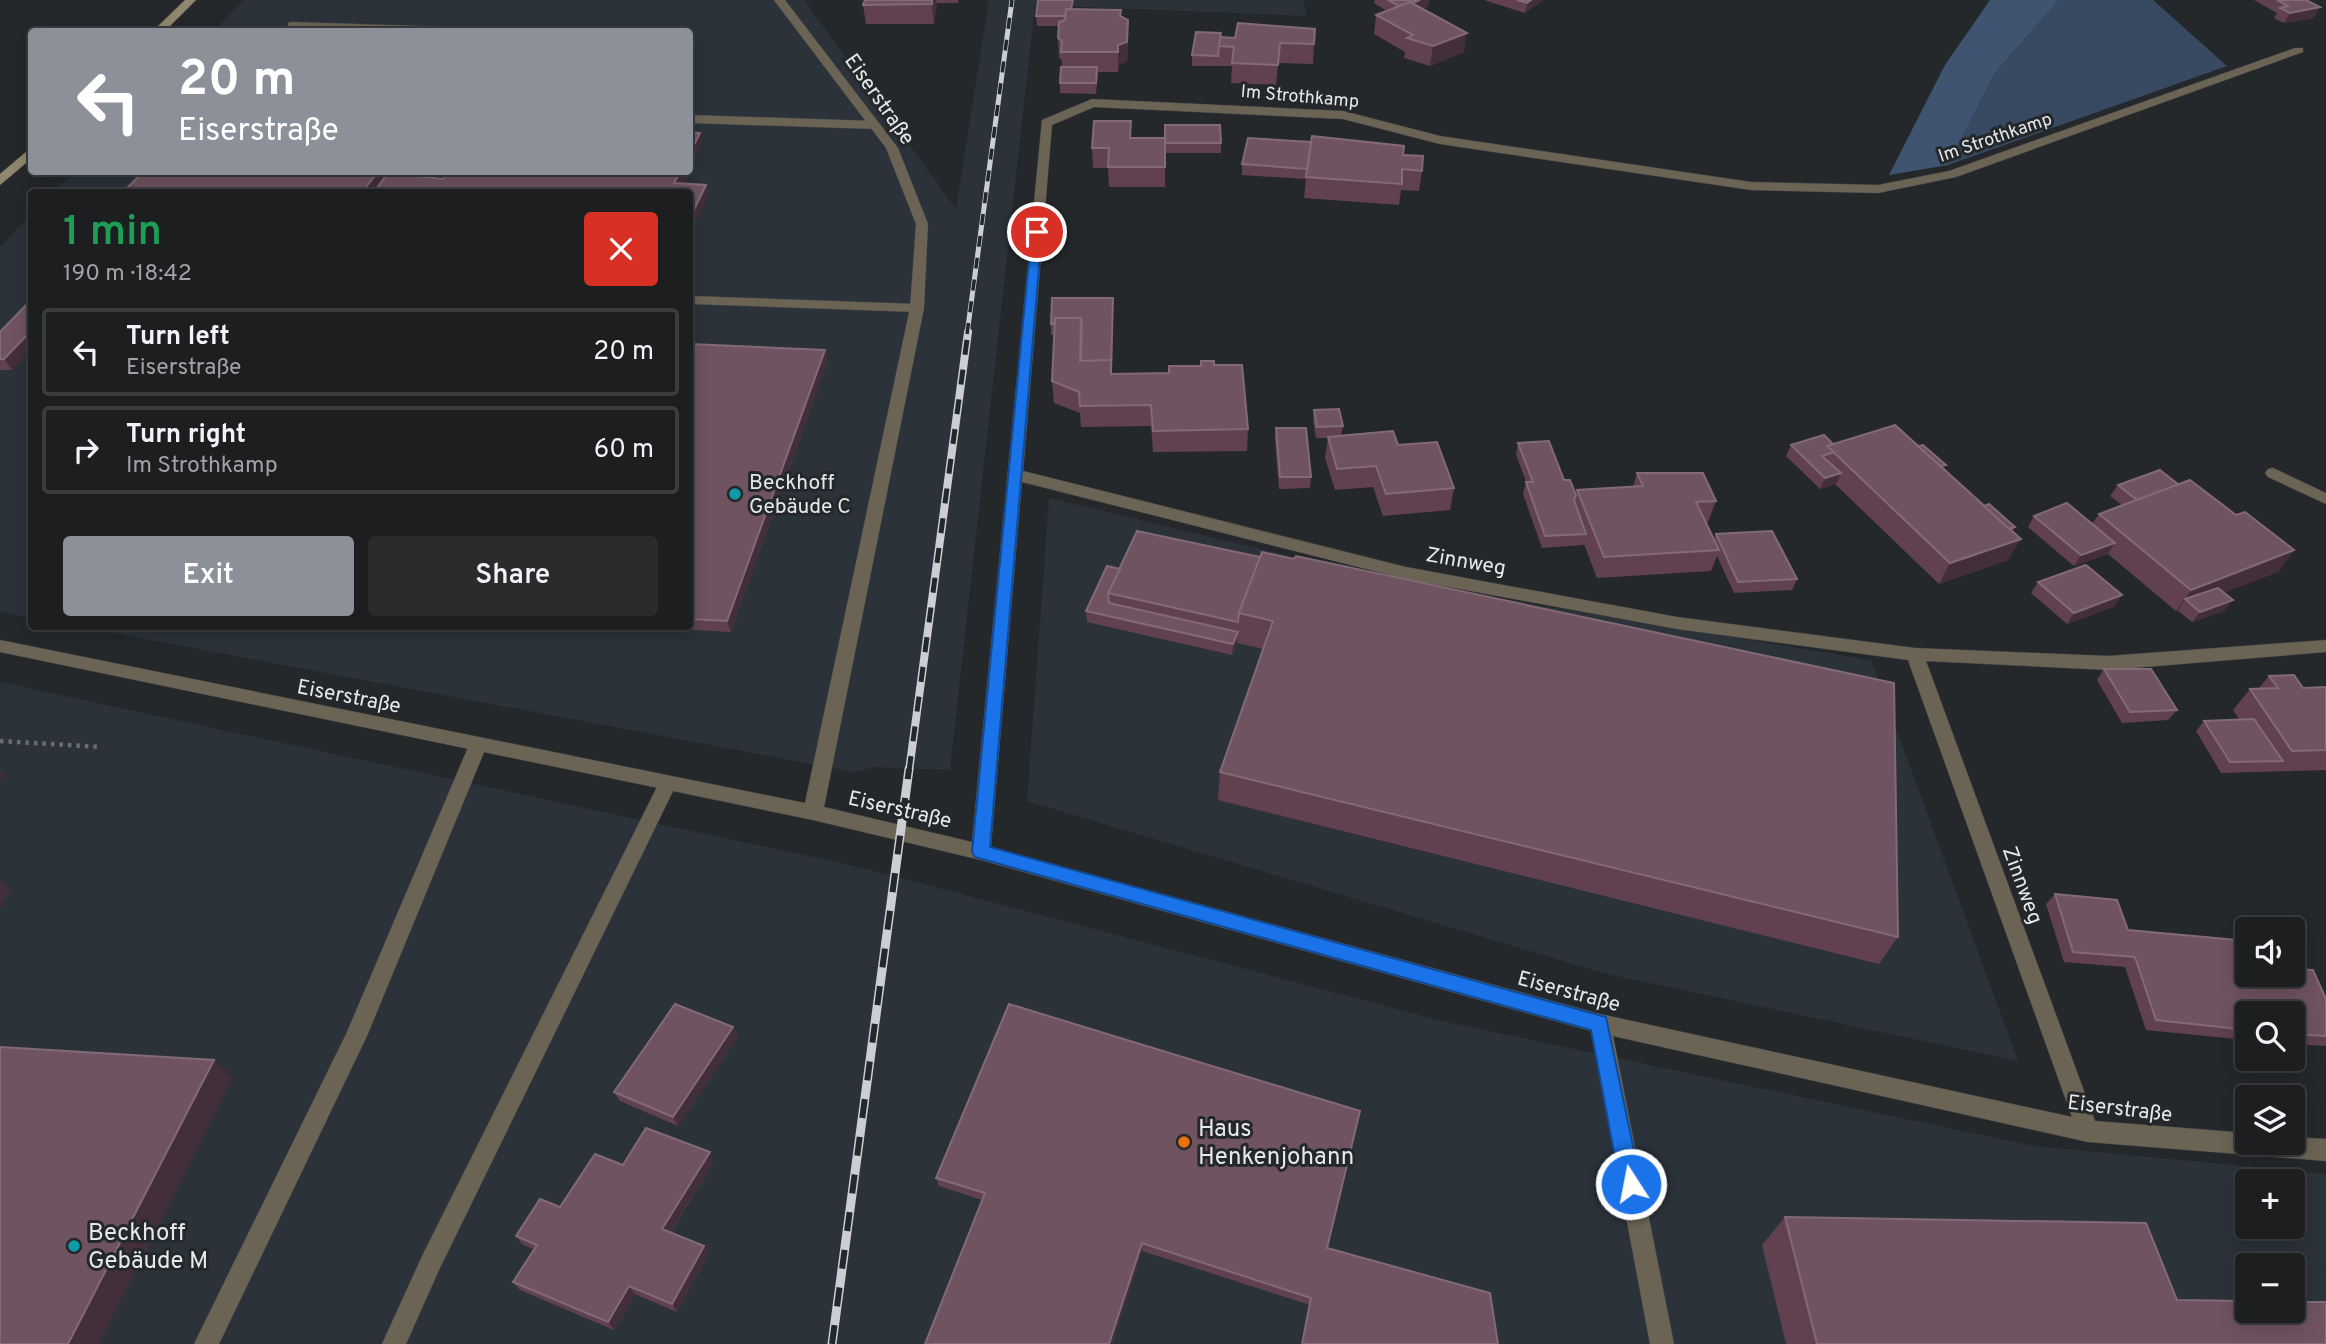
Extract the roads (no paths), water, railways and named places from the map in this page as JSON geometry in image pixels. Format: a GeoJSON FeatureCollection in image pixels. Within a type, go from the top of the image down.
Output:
{"type":"FeatureCollection","features":[{"type":"Feature","properties":{"kind":"main road"},"geometry":{"type":"LineString","coordinates":[[162,28],[191,0]]}},
{"type":"Feature","properties":{"kind":"main road"},"geometry":{"type":"LineString","coordinates":[[0,181],[28,155]]}},
{"type":"Feature","properties":{"kind":"street","name":"Eiserstraße"},"geometry":{"type":"LineString","coordinates":[[779,0],[892,148],[922,224],[917,308],[813,812]]}},
{"type":"Feature","properties":{"kind":"street"},"geometry":{"type":"LineString","coordinates":[[292,24],[406,28]]}},
{"type":"Feature","properties":{"kind":"street","name":"Im Strothkamp"},"geometry":{"type":"LineString","coordinates":[[981,852],[1045,123],[1092,103],[1343,116],[1440,140],[1751,186],[1878,189],[1952,174],[2299,50]]}},
{"type":"Feature","properties":{"kind":"street"},"geometry":{"type":"LineString","coordinates":[[693,119],[874,125]]}},
{"type":"Feature","properties":{"kind":"street"},"geometry":{"type":"LineString","coordinates":[[693,300],[917,308]]}},
{"type":"Feature","properties":{"kind":"street"},"geometry":{"type":"LineString","coordinates":[[2273,473],[2326,499]]}},
{"type":"Feature","properties":{"kind":"street","name":"Zinnweg"},"geometry":{"type":"LineString","coordinates":[[1016,475],[1406,573],[1677,622],[1915,654],[2108,663],[2326,646]]}},
{"type":"Feature","properties":{"kind":"street","name":"Eiserstraße"},"geometry":{"type":"LineString","coordinates":[[0,646],[813,812],[981,852],[1600,1024],[2088,1131],[2326,1150]]}},
{"type":"Feature","properties":{"kind":"street","name":"Zinnweg"},"geometry":{"type":"LineString","coordinates":[[1915,654],[2088,1131]]}},
{"type":"Feature","properties":{"kind":"street"},"geometry":{"type":"LineString","coordinates":[[206,1344],[356,1036],[478,745]]}},
{"type":"Feature","properties":{"kind":"street"},"geometry":{"type":"LineString","coordinates":[[394,1344],[430,1262],[668,783]]}},
{"type":"Feature","properties":{"kind":"street"},"geometry":{"type":"LineString","coordinates":[[1600,1024],[1662,1344]]}},
{"type":"Feature","properties":{"kind":"railway"},"geometry":{"type":"LineString","coordinates":[[967,334],[1012,0]]}},
{"type":"Feature","properties":{"kind":"railway"},"geometry":{"type":"LineString","coordinates":[[909,771],[968,332]]}},
{"type":"Feature","properties":{"kind":"railway"},"geometry":{"type":"LineString","coordinates":[[832,1344],[909,769]]}},
{"type":"Feature","properties":{"kind":"place","name":"Beckhoff Gebäude C"},"geometry":{"type":"Point","coordinates":[735,494]}},
{"type":"Feature","properties":{"kind":"place","name":"Haus Henkenjohann"},"geometry":{"type":"Point","coordinates":[1184,1142]}},
{"type":"Feature","properties":{"kind":"place","name":"Beckhoff Gebäude M"},"geometry":{"type":"Point","coordinates":[74,1246]}}]}
